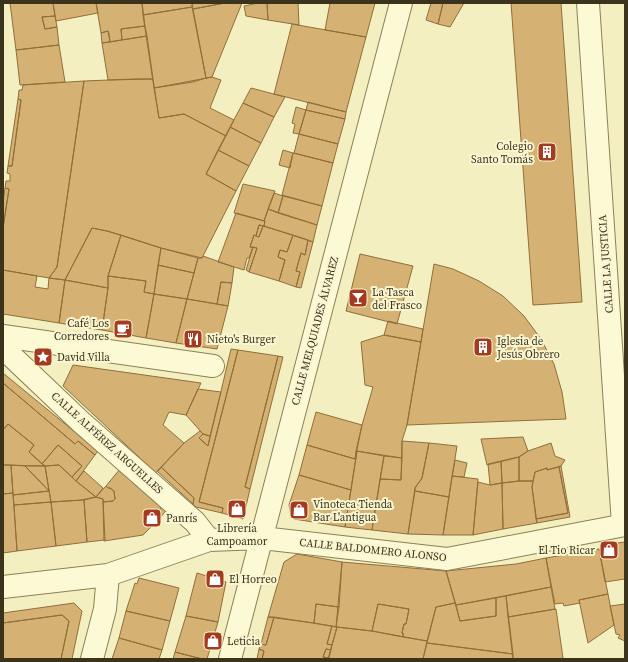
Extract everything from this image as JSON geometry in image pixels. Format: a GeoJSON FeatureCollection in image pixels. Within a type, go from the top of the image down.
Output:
{"type":"FeatureCollection","features":[{"type":"Feature","properties":{"kind":"street","name":"CALLE MELQUIADES ÁLVAREZ"},"geometry":{"type":"LineString","coordinates":[[230,659],[401,3]]}},
{"type":"Feature","properties":{"kind":"street","name":"CALLE LA JUSTICIA"},"geometry":{"type":"LineString","coordinates":[[588,3],[624,525]]}},
{"type":"Feature","properties":{"kind":"street"},"geometry":{"type":"LineString","coordinates":[[3,336],[213,366]]}},
{"type":"Feature","properties":{"kind":"street","name":"CALLE ALFÉREZ ARGUELLES"},"geometry":{"type":"LineString","coordinates":[[3,348],[81,422],[195,522],[208,540]]}},
{"type":"Feature","properties":{"kind":"street","name":"CALLE BALDOMERO ALONSO"},"geometry":{"type":"LineString","coordinates":[[3,587],[108,575],[208,540],[262,538],[446,559],[624,525]]}},
{"type":"Feature","properties":{"kind":"street"},"geometry":{"type":"LineString","coordinates":[[92,659],[105,609],[108,575]]}},
{"type":"Feature","properties":{"kind":"building"},"geometry":{"type":"Polygon","coordinates":[[[10,3],[53,3],[55,16],[42,17],[45,29],[57,27],[59,45],[16,50],[10,3]]]}},
{"type":"Feature","properties":{"kind":"building"},"geometry":{"type":"Polygon","coordinates":[[[53,3],[96,3],[98,13],[56,21],[53,3]]]}},
{"type":"Feature","properties":{"kind":"building"},"geometry":{"type":"Polygon","coordinates":[[[96,3],[142,3],[145,26],[121,29],[122,40],[110,42],[108,31],[101,33],[96,3]]]}},
{"type":"Feature","properties":{"kind":"building"},"geometry":{"type":"Polygon","coordinates":[[[142,3],[192,3],[192,7],[143,15],[142,3]]]}},
{"type":"Feature","properties":{"kind":"building"},"geometry":{"type":"Polygon","coordinates":[[[192,3],[225,3],[193,9],[192,3]]]}},
{"type":"Feature","properties":{"kind":"building"},"geometry":{"type":"Polygon","coordinates":[[[225,3],[242,3],[212,77],[206,78],[193,9],[225,3]]]}},
{"type":"Feature","properties":{"kind":"building"},"geometry":{"type":"Polygon","coordinates":[[[267,3],[268,20],[246,16],[244,6],[267,3]]]}},
{"type":"Feature","properties":{"kind":"building"},"geometry":{"type":"Polygon","coordinates":[[[267,3],[298,3],[299,25],[268,20],[267,3]]]}},
{"type":"Feature","properties":{"kind":"building"},"geometry":{"type":"Polygon","coordinates":[[[330,3],[375,3],[366,37],[325,30],[330,3]]]}},
{"type":"Feature","properties":{"kind":"building"},"geometry":{"type":"Polygon","coordinates":[[[431,3],[443,3],[438,24],[426,20],[431,3]]]}},
{"type":"Feature","properties":{"kind":"building"},"geometry":{"type":"Polygon","coordinates":[[[443,3],[464,3],[450,27],[438,24],[443,3]]]}},
{"type":"Feature","properties":{"kind":"building","name":"Colegio Santo Tomás"},"geometry":{"type":"Polygon","coordinates":[[[511,3],[561,3],[582,302],[533,305],[511,3]]]}},
{"type":"Feature","properties":{"kind":"building"},"geometry":{"type":"Polygon","coordinates":[[[192,7],[206,78],[193,82],[154,88],[143,15],[192,7]]]}},
{"type":"Feature","properties":{"kind":"building"},"geometry":{"type":"Polygon","coordinates":[[[55,16],[57,27],[45,29],[42,17],[55,16]]]}},
{"type":"Feature","properties":{"kind":"building"},"geometry":{"type":"Polygon","coordinates":[[[292,24],[366,37],[346,112],[274,94],[292,24]]]}},
{"type":"Feature","properties":{"kind":"building"},"geometry":{"type":"Polygon","coordinates":[[[145,26],[147,36],[122,40],[121,29],[145,26]]]}},
{"type":"Feature","properties":{"kind":"building"},"geometry":{"type":"Polygon","coordinates":[[[108,31],[110,42],[102,43],[101,33],[108,31]]]}},
{"type":"Feature","properties":{"kind":"building"},"geometry":{"type":"Polygon","coordinates":[[[147,36],[153,79],[108,80],[102,43],[147,36]]]}},
{"type":"Feature","properties":{"kind":"building"},"geometry":{"type":"Polygon","coordinates":[[[59,45],[65,82],[20,85],[16,50],[59,45]]]}},
{"type":"Feature","properties":{"kind":"building"},"geometry":{"type":"Polygon","coordinates":[[[212,77],[221,80],[210,108],[234,120],[226,136],[184,114],[159,118],[154,88],[212,77]]]}},
{"type":"Feature","properties":{"kind":"building"},"geometry":{"type":"Polygon","coordinates":[[[153,79],[159,118],[184,114],[226,136],[206,174],[236,191],[202,258],[92,228],[65,280],[49,278],[57,267],[84,81],[153,79]]]}},
{"type":"Feature","properties":{"kind":"building"},"geometry":{"type":"Polygon","coordinates":[[[84,81],[57,267],[49,278],[3,270],[3,228],[9,189],[5,188],[6,181],[10,181],[10,174],[7,173],[8,166],[12,166],[21,100],[18,99],[19,90],[22,90],[23,85],[84,81]]]}},
{"type":"Feature","properties":{"kind":"building"},"geometry":{"type":"Polygon","coordinates":[[[251,88],[285,97],[274,117],[243,103],[251,88]]]}},
{"type":"Feature","properties":{"kind":"building"},"geometry":{"type":"Polygon","coordinates":[[[18,99],[21,100],[12,166],[8,166],[18,99]]]}},
{"type":"Feature","properties":{"kind":"building"},"geometry":{"type":"Polygon","coordinates":[[[308,102],[346,112],[345,119],[306,110],[308,102]]]}},
{"type":"Feature","properties":{"kind":"building"},"geometry":{"type":"Polygon","coordinates":[[[243,103],[274,117],[261,143],[230,127],[243,103]]]}},
{"type":"Feature","properties":{"kind":"building"},"geometry":{"type":"Polygon","coordinates":[[[296,107],[306,110],[299,134],[293,133],[295,124],[292,123],[296,107]]]}},
{"type":"Feature","properties":{"kind":"building"},"geometry":{"type":"Polygon","coordinates":[[[306,110],[345,119],[338,144],[299,134],[306,110]]]}},
{"type":"Feature","properties":{"kind":"building"},"geometry":{"type":"Polygon","coordinates":[[[230,127],[261,143],[249,166],[218,150],[230,127]]]}},
{"type":"Feature","properties":{"kind":"building"},"geometry":{"type":"Polygon","coordinates":[[[299,134],[338,144],[333,163],[294,153],[299,134]]]}},
{"type":"Feature","properties":{"kind":"building"},"geometry":{"type":"Polygon","coordinates":[[[218,150],[249,166],[236,191],[206,174],[218,150]]]}},
{"type":"Feature","properties":{"kind":"building"},"geometry":{"type":"Polygon","coordinates":[[[283,150],[293,153],[290,168],[279,165],[283,150]]]}},
{"type":"Feature","properties":{"kind":"building"},"geometry":{"type":"Polygon","coordinates":[[[293,153],[333,163],[322,206],[282,195],[293,153]]]}},
{"type":"Feature","properties":{"kind":"building"},"geometry":{"type":"Polygon","coordinates":[[[243,184],[275,191],[264,221],[234,213],[243,184]]]}},
{"type":"Feature","properties":{"kind":"building"},"geometry":{"type":"Polygon","coordinates":[[[5,188],[9,189],[3,228],[3,202],[5,188]]]}},
{"type":"Feature","properties":{"kind":"building"},"geometry":{"type":"Polygon","coordinates":[[[274,193],[283,196],[278,213],[268,209],[274,193]]]}},
{"type":"Feature","properties":{"kind":"building"},"geometry":{"type":"Polygon","coordinates":[[[283,196],[322,206],[317,225],[278,213],[283,196]]]}},
{"type":"Feature","properties":{"kind":"building"},"geometry":{"type":"Polygon","coordinates":[[[268,209],[317,225],[313,242],[264,226],[268,209]]]}},
{"type":"Feature","properties":{"kind":"building"},"geometry":{"type":"Polygon","coordinates":[[[236,213],[265,221],[264,226],[259,225],[256,236],[254,235],[250,247],[253,247],[249,258],[247,258],[244,270],[218,262],[236,213]]]}},
{"type":"Feature","properties":{"kind":"building"},"geometry":{"type":"Polygon","coordinates":[[[259,225],[263,226],[259,237],[256,236],[259,225]]]}},
{"type":"Feature","properties":{"kind":"building"},"geometry":{"type":"Polygon","coordinates":[[[263,226],[293,235],[287,252],[280,250],[278,257],[285,260],[279,281],[249,272],[257,248],[250,247],[254,235],[259,237],[263,226]]]}},
{"type":"Feature","properties":{"kind":"building"},"geometry":{"type":"Polygon","coordinates":[[[92,228],[121,235],[108,276],[108,288],[65,280],[92,228]]]}},
{"type":"Feature","properties":{"kind":"building"},"geometry":{"type":"Polygon","coordinates":[[[121,235],[161,248],[154,294],[144,292],[146,281],[108,276],[121,235]]]}},
{"type":"Feature","properties":{"kind":"building"},"geometry":{"type":"Polygon","coordinates":[[[293,235],[308,240],[305,255],[301,253],[296,271],[300,272],[296,287],[279,281],[285,260],[278,257],[280,250],[287,252],[293,235]]]}},
{"type":"Feature","properties":{"kind":"building"},"geometry":{"type":"Polygon","coordinates":[[[308,240],[313,242],[301,288],[296,287],[300,272],[296,271],[301,253],[305,255],[308,240]]]}},
{"type":"Feature","properties":{"kind":"building"},"geometry":{"type":"Polygon","coordinates":[[[253,247],[257,248],[249,272],[246,270],[253,247]]]}},
{"type":"Feature","properties":{"kind":"building"},"geometry":{"type":"Polygon","coordinates":[[[161,248],[198,258],[194,273],[158,265],[161,248]]]}},
{"type":"Feature","properties":{"kind":"building"},"geometry":{"type":"Polygon","coordinates":[[[360,254],[413,266],[397,324],[346,311],[360,254]]]}},
{"type":"Feature","properties":{"kind":"building"},"geometry":{"type":"Polygon","coordinates":[[[203,256],[234,267],[232,283],[221,282],[217,304],[187,299],[198,258],[202,258],[203,256]]]}},
{"type":"Feature","properties":{"kind":"building","name":"Iglesia de Jesús Obrero"},"geometry":{"type":"Polygon","coordinates":[[[434,264],[453,269],[479,281],[503,296],[524,316],[541,339],[554,364],[562,392],[566,419],[407,425],[434,264]]]}},
{"type":"Feature","properties":{"kind":"building"},"geometry":{"type":"Polygon","coordinates":[[[158,265],[194,273],[187,299],[154,294],[158,265]]]}},
{"type":"Feature","properties":{"kind":"building"},"geometry":{"type":"Polygon","coordinates":[[[3,270],[37,276],[35,287],[48,289],[49,278],[65,280],[59,323],[3,314],[3,270]]]}},
{"type":"Feature","properties":{"kind":"building"},"geometry":{"type":"Polygon","coordinates":[[[108,276],[146,281],[144,292],[154,294],[146,338],[102,330],[108,288],[108,276]]]}},
{"type":"Feature","properties":{"kind":"building"},"geometry":{"type":"Polygon","coordinates":[[[65,280],[108,288],[102,330],[59,323],[65,280]]]}},
{"type":"Feature","properties":{"kind":"building"},"geometry":{"type":"Polygon","coordinates":[[[221,282],[232,283],[228,306],[217,304],[221,282]]]}},
{"type":"Feature","properties":{"kind":"building"},"geometry":{"type":"Polygon","coordinates":[[[154,294],[187,299],[176,343],[146,338],[154,294]]]}},
{"type":"Feature","properties":{"kind":"building"},"geometry":{"type":"Polygon","coordinates":[[[187,299],[228,306],[217,349],[176,343],[187,299]]]}},
{"type":"Feature","properties":{"kind":"building"},"geometry":{"type":"Polygon","coordinates":[[[388,321],[423,329],[421,342],[384,335],[388,321]]]}},
{"type":"Feature","properties":{"kind":"building"},"geometry":{"type":"Polygon","coordinates":[[[384,335],[421,342],[407,425],[402,441],[402,458],[356,451],[373,387],[365,385],[361,342],[384,335]]]}},
{"type":"Feature","properties":{"kind":"building"},"geometry":{"type":"Polygon","coordinates":[[[231,349],[238,350],[199,502],[223,508],[222,513],[196,507],[193,504],[194,498],[161,467],[184,443],[200,431],[203,434],[199,438],[208,446],[231,349]]]}},
{"type":"Feature","properties":{"kind":"building"},"geometry":{"type":"Polygon","coordinates":[[[238,350],[278,356],[245,487],[250,489],[243,519],[222,513],[223,508],[199,502],[238,350]]]}},
{"type":"Feature","properties":{"kind":"building"},"geometry":{"type":"Polygon","coordinates":[[[278,356],[283,357],[250,489],[245,487],[278,356]]]}},
{"type":"Feature","properties":{"kind":"building"},"geometry":{"type":"Polygon","coordinates":[[[73,365],[201,383],[186,415],[169,412],[163,425],[184,443],[156,473],[63,386],[73,365]]]}},
{"type":"Feature","properties":{"kind":"building"},"geometry":{"type":"Polygon","coordinates":[[[3,373],[98,451],[95,455],[78,441],[75,444],[3,383],[3,373]]]}},
{"type":"Feature","properties":{"kind":"building"},"geometry":{"type":"Polygon","coordinates":[[[3,383],[75,444],[78,441],[95,455],[76,481],[72,477],[82,466],[58,445],[42,464],[29,452],[34,445],[8,424],[3,430],[3,383]]]}},
{"type":"Feature","properties":{"kind":"building"},"geometry":{"type":"Polygon","coordinates":[[[198,389],[221,392],[210,436],[203,434],[186,415],[198,389]]]}},
{"type":"Feature","properties":{"kind":"building"},"geometry":{"type":"Polygon","coordinates":[[[316,412],[362,425],[355,459],[307,445],[316,412]]]}},
{"type":"Feature","properties":{"kind":"building"},"geometry":{"type":"Polygon","coordinates":[[[8,424],[34,445],[29,452],[45,466],[3,465],[3,430],[8,424]]]}},
{"type":"Feature","properties":{"kind":"building"},"geometry":{"type":"Polygon","coordinates":[[[203,434],[210,436],[208,446],[199,438],[203,434]]]}},
{"type":"Feature","properties":{"kind":"building"},"geometry":{"type":"Polygon","coordinates":[[[523,437],[528,451],[519,457],[487,465],[481,439],[523,437]]]}},
{"type":"Feature","properties":{"kind":"building"},"geometry":{"type":"Polygon","coordinates":[[[402,441],[429,443],[422,478],[415,488],[408,534],[372,530],[380,479],[401,480],[402,441]]]}},
{"type":"Feature","properties":{"kind":"building"},"geometry":{"type":"Polygon","coordinates":[[[429,443],[457,446],[449,497],[415,491],[415,488],[422,478],[429,443]]]}},
{"type":"Feature","properties":{"kind":"building"},"geometry":{"type":"Polygon","coordinates":[[[551,443],[555,456],[565,460],[561,466],[535,472],[533,481],[519,481],[519,457],[528,451],[551,443]]]}},
{"type":"Feature","properties":{"kind":"building"},"geometry":{"type":"Polygon","coordinates":[[[58,445],[82,466],[72,477],[59,465],[45,466],[42,464],[58,445]]]}},
{"type":"Feature","properties":{"kind":"building"},"geometry":{"type":"Polygon","coordinates":[[[307,445],[355,459],[357,451],[351,490],[299,475],[307,445]]]}},
{"type":"Feature","properties":{"kind":"building"},"geometry":{"type":"Polygon","coordinates":[[[357,451],[384,456],[372,530],[345,527],[357,451]]]}},
{"type":"Feature","properties":{"kind":"building"},"geometry":{"type":"Polygon","coordinates":[[[384,456],[402,458],[401,480],[380,479],[384,456]]]}},
{"type":"Feature","properties":{"kind":"building"},"geometry":{"type":"Polygon","coordinates":[[[519,457],[519,481],[502,483],[501,461],[519,457]]]}},
{"type":"Feature","properties":{"kind":"building"},"geometry":{"type":"Polygon","coordinates":[[[455,460],[467,463],[464,477],[452,476],[455,460]]]}},
{"type":"Feature","properties":{"kind":"building"},"geometry":{"type":"Polygon","coordinates":[[[501,461],[502,483],[490,485],[488,464],[501,461]]]}},
{"type":"Feature","properties":{"kind":"building"},"geometry":{"type":"Polygon","coordinates":[[[3,465],[11,465],[13,493],[3,494],[3,465]]]}},
{"type":"Feature","properties":{"kind":"building"},"geometry":{"type":"Polygon","coordinates":[[[11,465],[25,466],[49,491],[13,495],[11,465]]]}},
{"type":"Feature","properties":{"kind":"building"},"geometry":{"type":"Polygon","coordinates":[[[59,465],[96,497],[81,500],[51,502],[45,466],[59,465]]]}},
{"type":"Feature","properties":{"kind":"building"},"geometry":{"type":"Polygon","coordinates":[[[25,466],[45,466],[49,491],[25,466]]]}},
{"type":"Feature","properties":{"kind":"building"},"geometry":{"type":"Polygon","coordinates":[[[561,466],[570,517],[537,523],[536,519],[568,513],[559,467],[561,466]]]}},
{"type":"Feature","properties":{"kind":"building"},"geometry":{"type":"Polygon","coordinates":[[[161,467],[194,498],[193,504],[157,471],[161,467]]]}},
{"type":"Feature","properties":{"kind":"building"},"geometry":{"type":"Polygon","coordinates":[[[559,467],[568,513],[536,519],[532,487],[535,472],[547,468],[547,470],[559,467]]]}},
{"type":"Feature","properties":{"kind":"building"},"geometry":{"type":"Polygon","coordinates":[[[120,469],[156,503],[157,501],[163,506],[157,512],[160,514],[152,523],[154,524],[143,535],[104,541],[103,502],[113,501],[115,499],[114,491],[106,486],[120,469]]]}},
{"type":"Feature","properties":{"kind":"building"},"geometry":{"type":"Polygon","coordinates":[[[84,471],[103,488],[96,497],[76,481],[84,471]]]}},
{"type":"Feature","properties":{"kind":"building"},"geometry":{"type":"Polygon","coordinates":[[[299,475],[351,490],[345,527],[294,519],[291,516],[289,505],[299,475]]]}},
{"type":"Feature","properties":{"kind":"building"},"geometry":{"type":"Polygon","coordinates":[[[452,476],[478,479],[473,535],[443,535],[452,476]]]}},
{"type":"Feature","properties":{"kind":"building"},"geometry":{"type":"Polygon","coordinates":[[[533,481],[532,487],[537,523],[503,529],[502,483],[533,481]]]}},
{"type":"Feature","properties":{"kind":"building"},"geometry":{"type":"Polygon","coordinates":[[[478,482],[490,485],[502,483],[503,529],[473,535],[478,482]]]}},
{"type":"Feature","properties":{"kind":"building"},"geometry":{"type":"Polygon","coordinates":[[[106,486],[114,491],[115,499],[113,501],[103,502],[103,499],[96,497],[106,486]]]}},
{"type":"Feature","properties":{"kind":"building"},"geometry":{"type":"Polygon","coordinates":[[[49,491],[51,502],[14,505],[13,495],[49,491]]]}},
{"type":"Feature","properties":{"kind":"building"},"geometry":{"type":"Polygon","coordinates":[[[415,491],[449,497],[443,535],[408,534],[415,491]]]}},
{"type":"Feature","properties":{"kind":"building"},"geometry":{"type":"Polygon","coordinates":[[[13,493],[17,551],[3,553],[3,494],[13,493]]]}},
{"type":"Feature","properties":{"kind":"building"},"geometry":{"type":"Polygon","coordinates":[[[96,497],[103,499],[105,540],[87,542],[84,500],[96,497]]]}},
{"type":"Feature","properties":{"kind":"building"},"geometry":{"type":"Polygon","coordinates":[[[84,500],[87,542],[56,546],[51,502],[84,500]]]}},
{"type":"Feature","properties":{"kind":"building"},"geometry":{"type":"Polygon","coordinates":[[[51,502],[56,546],[17,551],[14,505],[51,502]]]}},
{"type":"Feature","properties":{"kind":"building"},"geometry":{"type":"Polygon","coordinates":[[[163,506],[167,510],[154,524],[152,523],[160,514],[157,512],[163,506]]]}},
{"type":"Feature","properties":{"kind":"building"},"geometry":{"type":"Polygon","coordinates":[[[625,542],[625,579],[605,582],[599,549],[611,547],[611,544],[625,542]]]}},
{"type":"Feature","properties":{"kind":"building"},"geometry":{"type":"Polygon","coordinates":[[[599,549],[608,594],[579,600],[580,603],[564,606],[563,603],[555,604],[546,558],[599,549]]]}},
{"type":"Feature","properties":{"kind":"building"},"geometry":{"type":"Polygon","coordinates":[[[297,554],[342,562],[339,607],[316,604],[314,623],[268,617],[284,562],[297,554]]]}},
{"type":"Feature","properties":{"kind":"building"},"geometry":{"type":"Polygon","coordinates":[[[546,558],[551,587],[456,605],[446,571],[516,564],[546,558]]]}},
{"type":"Feature","properties":{"kind":"building"},"geometry":{"type":"Polygon","coordinates":[[[342,562],[446,571],[455,603],[436,607],[427,641],[403,637],[402,633],[404,624],[406,624],[409,609],[378,604],[372,631],[336,627],[342,562]]]}},
{"type":"Feature","properties":{"kind":"building"},"geometry":{"type":"Polygon","coordinates":[[[197,573],[226,582],[218,622],[186,616],[197,573]]]}},
{"type":"Feature","properties":{"kind":"building"},"geometry":{"type":"Polygon","coordinates":[[[139,578],[179,588],[170,621],[126,611],[135,583],[137,584],[139,578]]]}},
{"type":"Feature","properties":{"kind":"building"},"geometry":{"type":"Polygon","coordinates":[[[551,587],[555,609],[508,617],[506,596],[551,587]]]}},
{"type":"Feature","properties":{"kind":"building"},"geometry":{"type":"Polygon","coordinates":[[[608,594],[614,625],[588,643],[579,600],[608,594]]]}},
{"type":"Feature","properties":{"kind":"building"},"geometry":{"type":"Polygon","coordinates":[[[506,596],[513,654],[427,643],[436,607],[455,603],[460,621],[496,616],[496,598],[506,596]]]}},
{"type":"Feature","properties":{"kind":"building"},"geometry":{"type":"Polygon","coordinates":[[[496,598],[496,616],[460,621],[456,605],[496,598]]]}},
{"type":"Feature","properties":{"kind":"building"},"geometry":{"type":"Polygon","coordinates":[[[74,603],[82,611],[72,659],[61,659],[69,621],[62,615],[3,623],[3,613],[74,603]]]}},
{"type":"Feature","properties":{"kind":"building"},"geometry":{"type":"Polygon","coordinates":[[[316,604],[339,607],[336,627],[314,623],[316,604]]]}},
{"type":"Feature","properties":{"kind":"building"},"geometry":{"type":"Polygon","coordinates":[[[378,604],[409,609],[406,624],[404,624],[402,633],[403,637],[372,631],[378,604]]]}},
{"type":"Feature","properties":{"kind":"building"},"geometry":{"type":"Polygon","coordinates":[[[625,604],[625,641],[618,638],[620,635],[616,634],[610,606],[625,604]]]}},
{"type":"Feature","properties":{"kind":"building"},"geometry":{"type":"Polygon","coordinates":[[[556,609],[563,658],[513,659],[508,617],[556,609]]]}},
{"type":"Feature","properties":{"kind":"building"},"geometry":{"type":"Polygon","coordinates":[[[126,611],[170,621],[162,650],[119,638],[126,611]]]}},
{"type":"Feature","properties":{"kind":"building"},"geometry":{"type":"Polygon","coordinates":[[[62,615],[69,621],[61,659],[3,659],[3,623],[62,615]]]}},
{"type":"Feature","properties":{"kind":"building"},"geometry":{"type":"Polygon","coordinates":[[[186,616],[218,622],[207,659],[175,652],[186,616]]]}},
{"type":"Feature","properties":{"kind":"building"},"geometry":{"type":"Polygon","coordinates":[[[268,617],[274,617],[266,645],[261,644],[268,617]]]}},
{"type":"Feature","properties":{"kind":"building"},"geometry":{"type":"Polygon","coordinates":[[[274,617],[332,626],[327,644],[332,645],[331,650],[326,649],[323,657],[329,658],[262,659],[264,651],[259,649],[261,644],[266,645],[274,617]]]}},
{"type":"Feature","properties":{"kind":"building"},"geometry":{"type":"Polygon","coordinates":[[[332,626],[337,627],[332,645],[327,644],[332,626]]]}},
{"type":"Feature","properties":{"kind":"building"},"geometry":{"type":"Polygon","coordinates":[[[337,627],[372,631],[427,641],[423,659],[328,659],[337,627]]]}},
{"type":"Feature","properties":{"kind":"building"},"geometry":{"type":"Polygon","coordinates":[[[119,638],[162,650],[159,659],[112,659],[119,638]]]}},
{"type":"Feature","properties":{"kind":"building"},"geometry":{"type":"Polygon","coordinates":[[[427,643],[513,654],[513,659],[423,659],[427,643]]]}},
{"type":"Feature","properties":{"kind":"building"},"geometry":{"type":"Polygon","coordinates":[[[259,649],[264,651],[262,659],[257,659],[259,649]]]}},
{"type":"Feature","properties":{"kind":"building"},"geometry":{"type":"Polygon","coordinates":[[[326,649],[331,650],[329,658],[323,657],[326,649]]]}},
{"type":"Feature","properties":{"kind":"building"},"geometry":{"type":"Polygon","coordinates":[[[175,652],[202,659],[173,659],[175,652]]]}},
{"type":"Feature","properties":{"kind":"place","name":"Colegio Santo Tomás"},"geometry":{"type":"Point","coordinates":[547,152]}},
{"type":"Feature","properties":{"kind":"place","name":"La Tasca del Frasco"},"geometry":{"type":"Point","coordinates":[358,298]}},
{"type":"Feature","properties":{"kind":"place","name":"Café Los Corredores"},"geometry":{"type":"Point","coordinates":[123,329]}},
{"type":"Feature","properties":{"kind":"place","name":"Nieto's Burger"},"geometry":{"type":"Point","coordinates":[193,339]}},
{"type":"Feature","properties":{"kind":"place","name":"Iglesia de Jesús Obrero"},"geometry":{"type":"Point","coordinates":[483,347]}},
{"type":"Feature","properties":{"kind":"place","name":"David Villa"},"geometry":{"type":"Point","coordinates":[43,357]}},
{"type":"Feature","properties":{"kind":"place","name":"Librería Campoamor"},"geometry":{"type":"Point","coordinates":[237,509]}},
{"type":"Feature","properties":{"kind":"place","name":"Vinoteca Tienda Bar L'antigua"},"geometry":{"type":"Point","coordinates":[299,510]}},
{"type":"Feature","properties":{"kind":"place","name":"Panrís"},"geometry":{"type":"Point","coordinates":[152,518]}},
{"type":"Feature","properties":{"kind":"place","name":"El Tio Ricar"},"geometry":{"type":"Point","coordinates":[609,550]}},
{"type":"Feature","properties":{"kind":"place","name":"El Horreo"},"geometry":{"type":"Point","coordinates":[215,579]}},
{"type":"Feature","properties":{"kind":"place","name":"Leticia"},"geometry":{"type":"Point","coordinates":[213,641]}}]}
